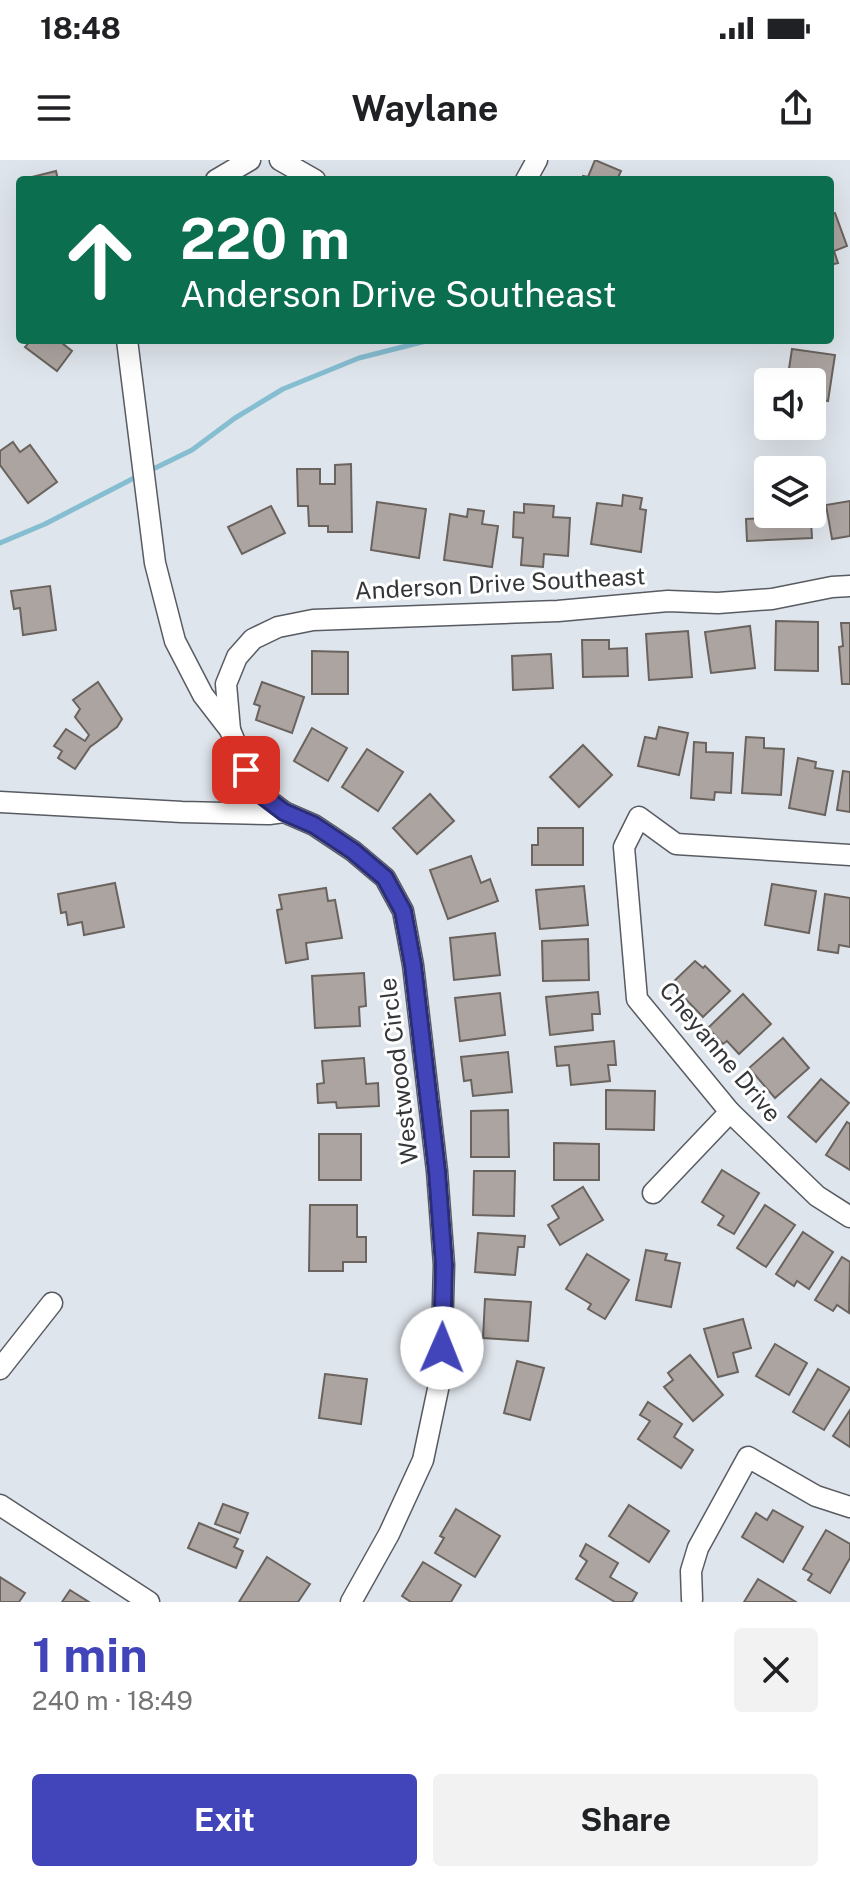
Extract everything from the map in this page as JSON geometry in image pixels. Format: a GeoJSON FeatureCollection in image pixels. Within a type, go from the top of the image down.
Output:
{"type":"FeatureCollection","features":[{"type":"Feature","properties":{"kind":"street"},"geometry":{"type":"LineString","coordinates":[[223,176],[250,160]]}},
{"type":"Feature","properties":{"kind":"street"},"geometry":{"type":"LineString","coordinates":[[280,160],[308,176]]}},
{"type":"Feature","properties":{"kind":"street","name":"Anderson Drive Southeast"},"geometry":{"type":"LineString","coordinates":[[128,344],[155,563],[175,641],[203,695],[230,730],[255,790],[284,812]]}},
{"type":"Feature","properties":{"kind":"street","name":"Anderson Drive Southeast"},"geometry":{"type":"LineString","coordinates":[[230,730],[226,684],[237,657],[253,639],[278,627],[313,620],[558,611],[668,601],[718,603],[772,599],[850,586]]}},
{"type":"Feature","properties":{"kind":"street","name":"Westwood Circle"},"geometry":{"type":"LineString","coordinates":[[0,802],[182,812],[284,812],[314,825],[353,851],[385,878],[403,911],[413,965],[437,1171],[444,1265],[441,1375],[423,1460],[389,1534],[351,1602]]}},
{"type":"Feature","properties":{"kind":"street","name":"Cheyanne Drive"},"geometry":{"type":"LineString","coordinates":[[850,855],[676,844],[639,817],[624,847],[637,999],[730,1112],[817,1196],[850,1217]]}},
{"type":"Feature","properties":{"kind":"street"},"geometry":{"type":"LineString","coordinates":[[653,1193],[730,1112]]}},
{"type":"Feature","properties":{"kind":"street"},"geometry":{"type":"LineString","coordinates":[[0,1369],[52,1303]]}},
{"type":"Feature","properties":{"kind":"street"},"geometry":{"type":"LineString","coordinates":[[692,1599],[691,1571],[698,1548],[748,1457],[816,1496],[850,1507]]}},
{"type":"Feature","properties":{"kind":"street"},"geometry":{"type":"LineString","coordinates":[[0,1505],[149,1602]]}},
{"type":"Feature","properties":{"kind":"building"},"geometry":{"type":"Polygon","coordinates":[[[595,160],[621,171],[619,176],[588,176],[595,160]]]}},
{"type":"Feature","properties":{"kind":"building"},"geometry":{"type":"Polygon","coordinates":[[[56,171],[57,176],[36,176],[56,171]]]}},
{"type":"Feature","properties":{"kind":"building"},"geometry":{"type":"Polygon","coordinates":[[[834,213],[847,246],[834,251],[834,213]]]}},
{"type":"Feature","properties":{"kind":"building"},"geometry":{"type":"Polygon","coordinates":[[[28,344],[63,344],[72,351],[57,371],[25,347],[28,344]]]}},
{"type":"Feature","properties":{"kind":"building"},"geometry":{"type":"Polygon","coordinates":[[[792,349],[835,355],[828,401],[826,368],[789,368],[792,349]]]}},
{"type":"Feature","properties":{"kind":"building"},"geometry":{"type":"Polygon","coordinates":[[[13,442],[20,452],[30,445],[57,482],[28,503],[0,465],[0,451],[13,442]]]}},
{"type":"Feature","properties":{"kind":"building"},"geometry":{"type":"Polygon","coordinates":[[[351,464],[352,532],[328,532],[328,526],[309,526],[308,506],[298,506],[297,469],[320,469],[320,484],[335,484],[335,465],[351,464]]]}},
{"type":"Feature","properties":{"kind":"building"},"geometry":{"type":"Polygon","coordinates":[[[623,495],[642,498],[640,509],[646,510],[641,552],[591,544],[597,503],[622,506],[623,495]]]}},
{"type":"Feature","properties":{"kind":"building"},"geometry":{"type":"Polygon","coordinates":[[[850,501],[850,536],[832,539],[826,505],[850,501]]]}},
{"type":"Feature","properties":{"kind":"building"},"geometry":{"type":"Polygon","coordinates":[[[377,502],[426,509],[419,558],[371,550],[377,502]]]}},
{"type":"Feature","properties":{"kind":"building"},"geometry":{"type":"Polygon","coordinates":[[[524,504],[554,506],[553,517],[570,518],[568,556],[544,554],[543,567],[521,565],[523,538],[513,537],[514,512],[524,513],[524,504]]]}},
{"type":"Feature","properties":{"kind":"building"},"geometry":{"type":"Polygon","coordinates":[[[271,506],[285,533],[242,554],[228,527],[271,506]]]}},
{"type":"Feature","properties":{"kind":"building"},"geometry":{"type":"Polygon","coordinates":[[[468,509],[484,511],[482,524],[498,526],[492,567],[444,560],[450,514],[467,517],[468,509]]]}},
{"type":"Feature","properties":{"kind":"building"},"geometry":{"type":"Polygon","coordinates":[[[746,519],[754,519],[754,528],[811,528],[812,538],[747,541],[746,519]]]}},
{"type":"Feature","properties":{"kind":"building"},"geometry":{"type":"Polygon","coordinates":[[[50,586],[56,630],[23,635],[20,608],[14,609],[11,591],[50,586]]]}},
{"type":"Feature","properties":{"kind":"building"},"geometry":{"type":"Polygon","coordinates":[[[776,621],[818,622],[818,671],[775,670],[776,621]]]}},
{"type":"Feature","properties":{"kind":"building"},"geometry":{"type":"Polygon","coordinates":[[[841,623],[850,623],[850,684],[842,684],[841,623]]]}},
{"type":"Feature","properties":{"kind":"building"},"geometry":{"type":"Polygon","coordinates":[[[750,626],[755,668],[711,673],[705,632],[750,626]]]}},
{"type":"Feature","properties":{"kind":"building"},"geometry":{"type":"Polygon","coordinates":[[[688,631],[692,677],[649,680],[646,634],[688,631]]]}},
{"type":"Feature","properties":{"kind":"building"},"geometry":{"type":"Polygon","coordinates":[[[582,640],[609,640],[609,649],[627,648],[628,676],[583,677],[582,640]]]}},
{"type":"Feature","properties":{"kind":"building"},"geometry":{"type":"Polygon","coordinates":[[[312,651],[348,652],[348,694],[312,694],[312,651]]]}},
{"type":"Feature","properties":{"kind":"building"},"geometry":{"type":"Polygon","coordinates":[[[551,654],[553,688],[513,690],[512,656],[551,654]]]}},
{"type":"Feature","properties":{"kind":"building"},"geometry":{"type":"Polygon","coordinates":[[[98,682],[122,719],[117,727],[90,747],[75,769],[58,758],[62,751],[54,746],[66,729],[85,741],[89,735],[75,717],[80,709],[73,700],[98,682]]]}},
{"type":"Feature","properties":{"kind":"building"},"geometry":{"type":"Polygon","coordinates":[[[262,682],[304,697],[292,733],[256,720],[260,706],[254,704],[262,682]]]}},
{"type":"Feature","properties":{"kind":"building"},"geometry":{"type":"Polygon","coordinates":[[[659,727],[688,733],[679,775],[638,766],[645,737],[656,739],[659,727]]]}},
{"type":"Feature","properties":{"kind":"building"},"geometry":{"type":"Polygon","coordinates":[[[312,728],[347,748],[328,781],[294,761],[312,728]]]}},
{"type":"Feature","properties":{"kind":"building"},"geometry":{"type":"Polygon","coordinates":[[[746,737],[764,738],[764,748],[784,749],[781,795],[742,793],[746,737]]]}},
{"type":"Feature","properties":{"kind":"building"},"geometry":{"type":"Polygon","coordinates":[[[694,742],[706,743],[706,752],[733,753],[731,793],[715,792],[714,800],[691,798],[694,742]]]}},
{"type":"Feature","properties":{"kind":"building"},"geometry":{"type":"Polygon","coordinates":[[[583,745],[612,775],[579,807],[550,777],[583,745]]]}},
{"type":"Feature","properties":{"kind":"building"},"geometry":{"type":"Polygon","coordinates":[[[367,749],[403,772],[378,811],[342,787],[367,749]]]}},
{"type":"Feature","properties":{"kind":"building"},"geometry":{"type":"Polygon","coordinates":[[[798,758],[816,762],[815,768],[833,771],[825,815],[789,808],[798,758]]]}},
{"type":"Feature","properties":{"kind":"building"},"geometry":{"type":"Polygon","coordinates":[[[843,771],[850,772],[850,812],[837,810],[843,771]]]}},
{"type":"Feature","properties":{"kind":"building"},"geometry":{"type":"Polygon","coordinates":[[[430,794],[454,821],[417,854],[393,828],[430,794]]]}},
{"type":"Feature","properties":{"kind":"building"},"geometry":{"type":"Polygon","coordinates":[[[538,828],[583,828],[583,865],[532,865],[532,845],[538,845],[538,828]]]}},
{"type":"Feature","properties":{"kind":"building"},"geometry":{"type":"Polygon","coordinates":[[[471,856],[481,883],[490,879],[498,901],[448,919],[430,870],[471,856]]]}},
{"type":"Feature","properties":{"kind":"building"},"geometry":{"type":"Polygon","coordinates":[[[115,883],[124,927],[84,935],[82,922],[68,925],[66,912],[61,913],[58,894],[115,883]]]}},
{"type":"Feature","properties":{"kind":"building"},"geometry":{"type":"Polygon","coordinates":[[[772,884],[816,891],[809,933],[765,925],[772,884]]]}},
{"type":"Feature","properties":{"kind":"building"},"geometry":{"type":"Polygon","coordinates":[[[584,886],[588,925],[540,929],[536,890],[584,886]]]}},
{"type":"Feature","properties":{"kind":"building"},"geometry":{"type":"Polygon","coordinates":[[[326,888],[328,901],[335,900],[342,938],[306,943],[308,959],[286,963],[277,910],[282,909],[279,895],[326,888]]]}},
{"type":"Feature","properties":{"kind":"building"},"geometry":{"type":"Polygon","coordinates":[[[825,894],[850,898],[850,947],[839,945],[838,953],[818,950],[825,894]]]}},
{"type":"Feature","properties":{"kind":"building"},"geometry":{"type":"Polygon","coordinates":[[[495,933],[500,975],[454,980],[450,938],[495,933]]]}},
{"type":"Feature","properties":{"kind":"building"},"geometry":{"type":"Polygon","coordinates":[[[588,939],[589,980],[543,981],[542,941],[588,939]]]}},
{"type":"Feature","properties":{"kind":"building"},"geometry":{"type":"Polygon","coordinates":[[[695,961],[703,968],[705,966],[730,991],[703,1017],[671,984],[695,961]]]}},
{"type":"Feature","properties":{"kind":"building"},"geometry":{"type":"Polygon","coordinates":[[[364,973],[366,1006],[359,1007],[360,1026],[315,1028],[312,976],[364,973]]]}},
{"type":"Feature","properties":{"kind":"building"},"geometry":{"type":"Polygon","coordinates":[[[598,992],[600,1014],[592,1014],[593,1030],[550,1035],[546,997],[598,992]]]}},
{"type":"Feature","properties":{"kind":"building"},"geometry":{"type":"Polygon","coordinates":[[[500,993],[505,1035],[460,1041],[455,998],[500,993]]]}},
{"type":"Feature","properties":{"kind":"building"},"geometry":{"type":"Polygon","coordinates":[[[743,994],[771,1024],[739,1054],[727,1041],[723,1044],[708,1028],[743,994]]]}},
{"type":"Feature","properties":{"kind":"building"},"geometry":{"type":"Polygon","coordinates":[[[783,1038],[809,1068],[775,1098],[749,1068],[783,1038]]]}},
{"type":"Feature","properties":{"kind":"building"},"geometry":{"type":"Polygon","coordinates":[[[614,1041],[616,1065],[608,1065],[610,1081],[571,1085],[569,1065],[557,1066],[555,1047],[614,1041]]]}},
{"type":"Feature","properties":{"kind":"building"},"geometry":{"type":"Polygon","coordinates":[[[508,1052],[512,1092],[473,1096],[471,1080],[464,1081],[461,1057],[508,1052]]]}},
{"type":"Feature","properties":{"kind":"building"},"geometry":{"type":"Polygon","coordinates":[[[364,1058],[366,1084],[378,1083],[379,1106],[337,1108],[336,1102],[318,1103],[317,1084],[324,1083],[322,1061],[364,1058]]]}},
{"type":"Feature","properties":{"kind":"building"},"geometry":{"type":"Polygon","coordinates":[[[821,1079],[849,1103],[816,1142],[788,1117],[821,1079]]]}},
{"type":"Feature","properties":{"kind":"building"},"geometry":{"type":"Polygon","coordinates":[[[606,1090],[655,1091],[654,1130],[606,1129],[606,1090]]]}},
{"type":"Feature","properties":{"kind":"building"},"geometry":{"type":"Polygon","coordinates":[[[508,1110],[509,1157],[471,1157],[471,1111],[508,1110]]]}},
{"type":"Feature","properties":{"kind":"building"},"geometry":{"type":"Polygon","coordinates":[[[847,1122],[850,1124],[850,1170],[826,1155],[847,1122]]]}},
{"type":"Feature","properties":{"kind":"building"},"geometry":{"type":"Polygon","coordinates":[[[319,1134],[361,1134],[361,1180],[319,1180],[319,1134]]]}},
{"type":"Feature","properties":{"kind":"building"},"geometry":{"type":"Polygon","coordinates":[[[554,1143],[599,1144],[599,1180],[554,1180],[554,1143]]]}},
{"type":"Feature","properties":{"kind":"building"},"geometry":{"type":"Polygon","coordinates":[[[722,1170],[759,1193],[734,1234],[718,1225],[724,1216],[702,1202],[722,1170]]]}},
{"type":"Feature","properties":{"kind":"building"},"geometry":{"type":"Polygon","coordinates":[[[474,1171],[515,1171],[514,1216],[473,1215],[474,1171]]]}},
{"type":"Feature","properties":{"kind":"building"},"geometry":{"type":"Polygon","coordinates":[[[583,1187],[603,1220],[560,1245],[548,1225],[559,1218],[552,1206],[583,1187]]]}},
{"type":"Feature","properties":{"kind":"building"},"geometry":{"type":"Polygon","coordinates":[[[310,1205],[357,1205],[357,1237],[366,1237],[366,1262],[343,1262],[343,1271],[309,1271],[310,1205]]]}},
{"type":"Feature","properties":{"kind":"building"},"geometry":{"type":"Polygon","coordinates":[[[765,1205],[795,1225],[766,1267],[737,1248],[765,1205]]]}},
{"type":"Feature","properties":{"kind":"building"},"geometry":{"type":"Polygon","coordinates":[[[803,1232],[833,1252],[809,1289],[797,1281],[794,1286],[776,1274],[803,1232]]]}},
{"type":"Feature","properties":{"kind":"building"},"geometry":{"type":"Polygon","coordinates":[[[478,1233],[525,1236],[524,1247],[518,1247],[515,1275],[475,1272],[478,1233]]]}},
{"type":"Feature","properties":{"kind":"building"},"geometry":{"type":"Polygon","coordinates":[[[646,1250],[667,1254],[665,1260],[680,1263],[671,1307],[636,1300],[646,1250]]]}},
{"type":"Feature","properties":{"kind":"building"},"geometry":{"type":"Polygon","coordinates":[[[587,1254],[629,1280],[605,1319],[588,1309],[591,1304],[566,1289],[587,1254]]]}},
{"type":"Feature","properties":{"kind":"building"},"geometry":{"type":"Polygon","coordinates":[[[842,1257],[850,1262],[849,1313],[837,1305],[833,1311],[815,1300],[842,1257]]]}},
{"type":"Feature","properties":{"kind":"building"},"geometry":{"type":"Polygon","coordinates":[[[485,1299],[531,1302],[528,1341],[483,1338],[485,1299]]]}},
{"type":"Feature","properties":{"kind":"building"},"geometry":{"type":"Polygon","coordinates":[[[743,1319],[751,1348],[733,1353],[738,1372],[718,1377],[704,1329],[743,1319]]]}},
{"type":"Feature","properties":{"kind":"building"},"geometry":{"type":"Polygon","coordinates":[[[775,1344],[807,1363],[789,1395],[756,1376],[775,1344]]]}},
{"type":"Feature","properties":{"kind":"building"},"geometry":{"type":"Polygon","coordinates":[[[690,1355],[723,1395],[693,1421],[664,1387],[673,1380],[668,1373],[690,1355]]]}},
{"type":"Feature","properties":{"kind":"building"},"geometry":{"type":"Polygon","coordinates":[[[517,1361],[544,1368],[530,1420],[504,1413],[517,1361]]]}},
{"type":"Feature","properties":{"kind":"building"},"geometry":{"type":"Polygon","coordinates":[[[818,1369],[850,1388],[824,1430],[793,1412],[818,1369]]]}},
{"type":"Feature","properties":{"kind":"building"},"geometry":{"type":"Polygon","coordinates":[[[325,1374],[367,1379],[361,1424],[319,1418],[325,1374]]]}},
{"type":"Feature","properties":{"kind":"building"},"geometry":{"type":"Polygon","coordinates":[[[648,1402],[682,1424],[674,1437],[693,1450],[681,1468],[638,1439],[650,1421],[640,1415],[648,1402]]]}},
{"type":"Feature","properties":{"kind":"building"},"geometry":{"type":"Polygon","coordinates":[[[850,1410],[850,1447],[833,1436],[850,1410]]]}},
{"type":"Feature","properties":{"kind":"building"},"geometry":{"type":"Polygon","coordinates":[[[223,1504],[248,1513],[240,1533],[215,1524],[223,1504]]]}},
{"type":"Feature","properties":{"kind":"building"},"geometry":{"type":"Polygon","coordinates":[[[629,1505],[669,1531],[649,1562],[609,1536],[629,1505]]]}},
{"type":"Feature","properties":{"kind":"building"},"geometry":{"type":"Polygon","coordinates":[[[456,1509],[500,1536],[475,1577],[435,1553],[444,1538],[440,1536],[456,1509]]]}},
{"type":"Feature","properties":{"kind":"building"},"geometry":{"type":"Polygon","coordinates":[[[773,1510],[803,1527],[783,1562],[742,1537],[756,1513],[767,1520],[773,1510]]]}},
{"type":"Feature","properties":{"kind":"building"},"geometry":{"type":"Polygon","coordinates":[[[199,1523],[238,1539],[234,1547],[243,1551],[236,1568],[188,1548],[199,1523]]]}},
{"type":"Feature","properties":{"kind":"building"},"geometry":{"type":"Polygon","coordinates":[[[826,1530],[850,1544],[850,1558],[830,1593],[808,1580],[812,1574],[803,1569],[826,1530]]]}},
{"type":"Feature","properties":{"kind":"building"},"geometry":{"type":"Polygon","coordinates":[[[586,1544],[618,1563],[610,1577],[637,1593],[632,1602],[615,1602],[576,1579],[587,1561],[580,1556],[586,1544]]]}},
{"type":"Feature","properties":{"kind":"building"},"geometry":{"type":"Polygon","coordinates":[[[267,1557],[310,1584],[298,1602],[239,1602],[267,1557]]]}},
{"type":"Feature","properties":{"kind":"building"},"geometry":{"type":"Polygon","coordinates":[[[423,1562],[461,1585],[451,1602],[411,1602],[402,1596],[423,1562]]]}},
{"type":"Feature","properties":{"kind":"building"},"geometry":{"type":"Polygon","coordinates":[[[0,1577],[25,1593],[19,1602],[0,1602],[0,1577]]]}},
{"type":"Feature","properties":{"kind":"building"},"geometry":{"type":"Polygon","coordinates":[[[758,1579],[796,1602],[744,1602],[758,1579]]]}},
{"type":"Feature","properties":{"kind":"building"},"geometry":{"type":"Polygon","coordinates":[[[70,1590],[89,1602],[62,1602],[70,1590]]]}},
{"type":"Feature","properties":{"kind":"waterway"},"geometry":{"type":"LineString","coordinates":[[147,472],[192,450],[235,418],[283,389],[359,358],[414,344]]}},
{"type":"Feature","properties":{"kind":"waterway"},"geometry":{"type":"LineString","coordinates":[[0,543],[45,524],[138,476]]}},
{"type":"Feature","properties":{"kind":"route"},"geometry":{"type":"LineString","coordinates":[[246,770],[255,790],[284,812],[314,825],[353,851],[385,878],[403,911],[413,965],[437,1171],[444,1265],[442,1348]]}}]}
